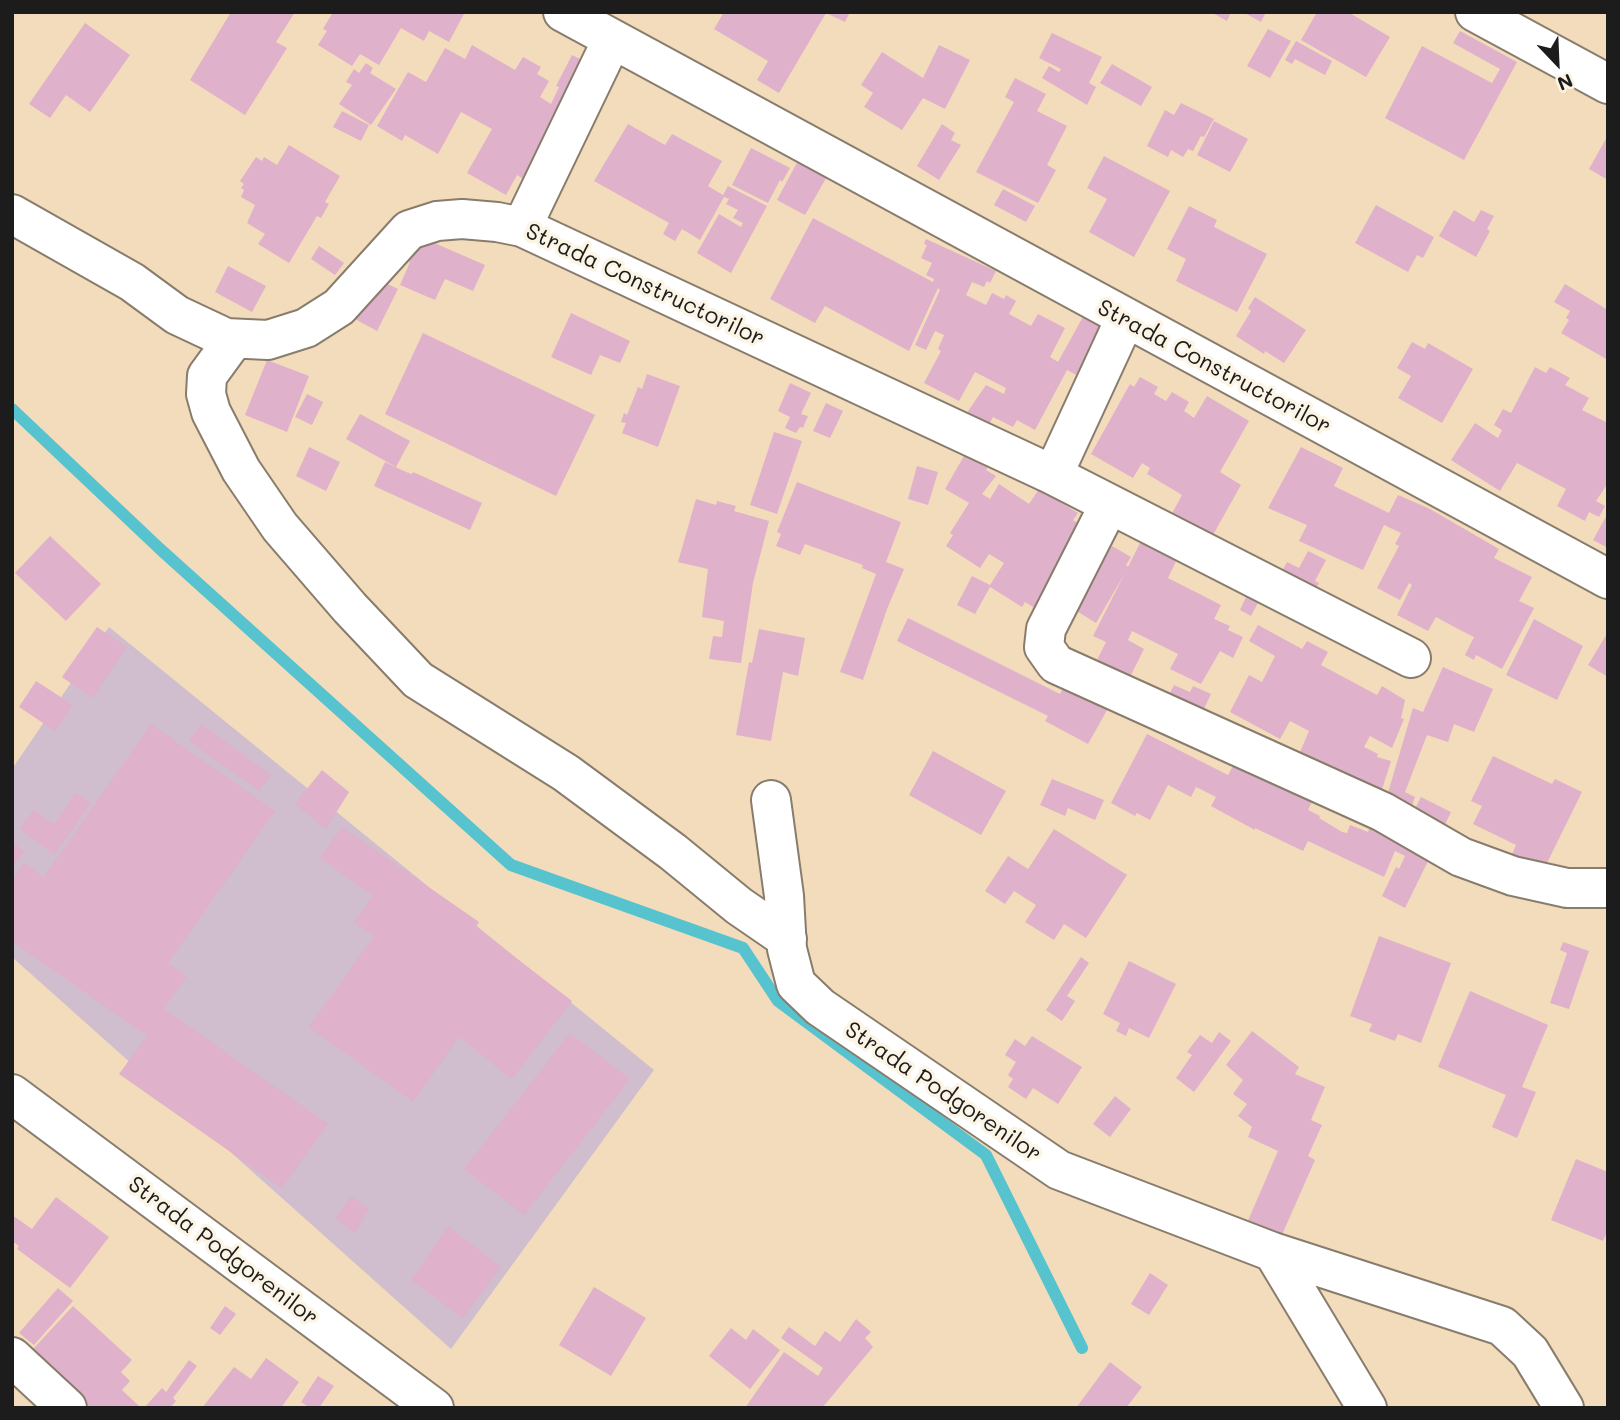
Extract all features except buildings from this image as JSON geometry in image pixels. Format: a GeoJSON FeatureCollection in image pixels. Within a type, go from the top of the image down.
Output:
{"type":"FeatureCollection","features":[{"type":"Feature","properties":{"kind":"street","name":"Strada Constructorilor"},"geometry":{"type":"LineString","coordinates":[[563,12],[1608,579]]}},
{"type":"Feature","properties":{"kind":"street"},"geometry":{"type":"LineString","coordinates":[[1475,12],[1608,84]]}},
{"type":"Feature","properties":{"kind":"street"},"geometry":{"type":"LineString","coordinates":[[522,227],[612,40]]}},
{"type":"Feature","properties":{"kind":"street","name":"Strada Constructorilor"},"geometry":{"type":"LineString","coordinates":[[12,214],[132,282],[177,315],[226,338],[268,340],[306,328],[339,307],[408,230],[436,220],[462,219],[522,227],[1053,475],[1411,658]]}},
{"type":"Feature","properties":{"kind":"street"},"geometry":{"type":"LineString","coordinates":[[1053,475],[1125,319]]}},
{"type":"Feature","properties":{"kind":"street"},"geometry":{"type":"LineString","coordinates":[[233,339],[207,376],[206,394],[211,412],[241,470],[280,527],[350,607],[418,680],[566,773],[673,852],[739,906],[787,939]]}},
{"type":"Feature","properties":{"kind":"street"},"geometry":{"type":"LineString","coordinates":[[1109,505],[1046,629],[1044,648],[1056,664],[1383,812],[1461,857],[1513,876],[1567,888],[1608,888]]}},
{"type":"Feature","properties":{"kind":"street","name":"Strada Podgorenilor"},"geometry":{"type":"LineString","coordinates":[[771,800],[787,939],[796,984],[820,1007],[1059,1170],[1273,1252],[1502,1326],[1530,1352],[1564,1408]]}},
{"type":"Feature","properties":{"kind":"street","name":"Strada Podgorenilor"},"geometry":{"type":"LineString","coordinates":[[12,1094],[434,1408]]}},
{"type":"Feature","properties":{"kind":"street"},"geometry":{"type":"LineString","coordinates":[[1273,1252],[1367,1408]]}},
{"type":"Feature","properties":{"kind":"street"},"geometry":{"type":"LineString","coordinates":[[12,1357],[67,1408]]}},
{"type":"Feature","properties":{"kind":"shaded area"},"geometry":{"type":"Polygon","coordinates":[[[109,627],[654,1070],[451,1349],[12,957],[12,769],[109,627]]]}},
{"type":"Feature","properties":{"kind":"waterway"},"geometry":{"type":"LineString","coordinates":[[12,409],[160,549],[511,865],[743,948],[778,1001],[986,1155],[1082,1348]]}}]}
